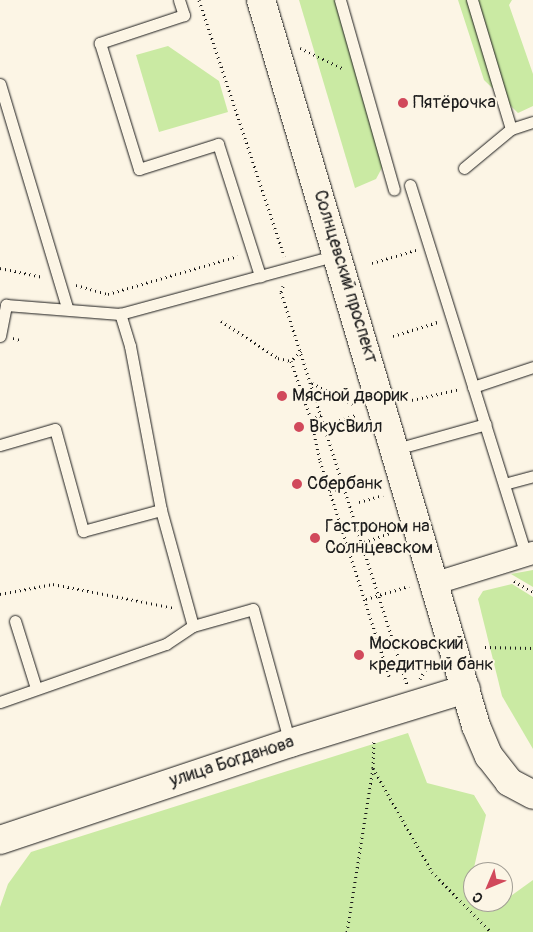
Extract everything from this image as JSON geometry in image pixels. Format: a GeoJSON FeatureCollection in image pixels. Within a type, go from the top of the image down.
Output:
{"type":"FeatureCollection","features":[{"type":"Feature","properties":{"kind":"street","name":"Солнцевский проспект"},"geometry":{"type":"LineString","coordinates":[[261,0],[396,449],[422,584]]}},
{"type":"Feature","properties":{"kind":"street"},"geometry":{"type":"LineString","coordinates":[[530,554],[422,584],[466,689],[476,726],[489,756],[510,782],[533,795]]}},
{"type":"Feature","properties":{"kind":"street","name":"улица Богданова"},"geometry":{"type":"LineString","coordinates":[[0,840],[290,743],[466,689]]}},
{"type":"Feature","properties":{"kind":"lane"},"geometry":{"type":"LineString","coordinates":[[178,0],[184,15],[100,43],[140,169],[218,144],[260,276]]}},
{"type":"Feature","properties":{"kind":"lane"},"geometry":{"type":"LineString","coordinates":[[340,0],[394,189]]}},
{"type":"Feature","properties":{"kind":"lane"},"geometry":{"type":"LineString","coordinates":[[472,0],[511,129]]}},
{"type":"Feature","properties":{"kind":"lane"},"geometry":{"type":"LineString","coordinates":[[0,84],[67,308]]}},
{"type":"Feature","properties":{"kind":"lane"},"geometry":{"type":"LineString","coordinates":[[464,168],[511,129],[533,122]]}},
{"type":"Feature","properties":{"kind":"lane"},"geometry":{"type":"LineString","coordinates":[[410,185],[504,484],[530,554]]}},
{"type":"Feature","properties":{"kind":"lane"},"geometry":{"type":"LineString","coordinates":[[0,336],[3,304],[120,314],[338,254]]}},
{"type":"Feature","properties":{"kind":"lane"},"geometry":{"type":"LineString","coordinates":[[120,314],[130,346],[161,510],[193,626]]}},
{"type":"Feature","properties":{"kind":"lane"},"geometry":{"type":"LineString","coordinates":[[473,387],[533,367]]}},
{"type":"Feature","properties":{"kind":"lane"},"geometry":{"type":"LineString","coordinates":[[396,449],[486,424]]}},
{"type":"Feature","properties":{"kind":"lane"},"geometry":{"type":"LineString","coordinates":[[0,445],[55,429],[83,531],[161,510]]}},
{"type":"Feature","properties":{"kind":"lane"},"geometry":{"type":"LineString","coordinates":[[504,484],[533,476]]}},
{"type":"Feature","properties":{"kind":"lane"},"geometry":{"type":"LineString","coordinates":[[0,702],[166,644],[193,626],[253,609],[290,743]]}},
{"type":"Feature","properties":{"kind":"lane"},"geometry":{"type":"LineString","coordinates":[[15,621],[36,688]]}},
{"type":"Feature","properties":{"kind":"path"},"geometry":{"type":"LineString","coordinates":[[199,0],[289,268],[281,292],[380,594],[408,687]]}},
{"type":"Feature","properties":{"kind":"path"},"geometry":{"type":"LineString","coordinates":[[300,48],[362,77]]}},
{"type":"Feature","properties":{"kind":"path"},"geometry":{"type":"LineString","coordinates":[[372,264],[429,246]]}},
{"type":"Feature","properties":{"kind":"path"},"geometry":{"type":"LineString","coordinates":[[393,336],[451,318]]}},
{"type":"Feature","properties":{"kind":"path"},"geometry":{"type":"LineString","coordinates":[[221,321],[278,358],[291,361]]}},
{"type":"Feature","properties":{"kind":"path"},"geometry":{"type":"LineString","coordinates":[[291,361],[301,351]]}},
{"type":"Feature","properties":{"kind":"path"},"geometry":{"type":"LineString","coordinates":[[291,361],[312,419],[320,461],[350,547],[389,676]]}},
{"type":"Feature","properties":{"kind":"path"},"geometry":{"type":"LineString","coordinates":[[312,383],[353,404]]}},
{"type":"Feature","properties":{"kind":"path"},"geometry":{"type":"LineString","coordinates":[[412,400],[473,387]]}},
{"type":"Feature","properties":{"kind":"path"},"geometry":{"type":"LineString","coordinates":[[312,419],[322,415]]}},
{"type":"Feature","properties":{"kind":"path"},"geometry":{"type":"LineString","coordinates":[[325,425],[355,416]]}},
{"type":"Feature","properties":{"kind":"path"},"geometry":{"type":"LineString","coordinates":[[330,491],[345,486]]}},
{"type":"Feature","properties":{"kind":"path"},"geometry":{"type":"LineString","coordinates":[[359,502],[383,495]]}},
{"type":"Feature","properties":{"kind":"path"},"geometry":{"type":"LineString","coordinates":[[350,547],[393,532]]}},
{"type":"Feature","properties":{"kind":"path"},"geometry":{"type":"LineString","coordinates":[[510,578],[533,592]]}},
{"type":"Feature","properties":{"kind":"path"},"geometry":{"type":"LineString","coordinates":[[0,594],[53,584],[188,610]]}},
{"type":"Feature","properties":{"kind":"path"},"geometry":{"type":"LineString","coordinates":[[366,598],[422,584]]}},
{"type":"Feature","properties":{"kind":"path"},"geometry":{"type":"LineString","coordinates":[[380,643],[394,639]]}},
{"type":"Feature","properties":{"kind":"path"},"geometry":{"type":"LineString","coordinates":[[485,647],[533,648]]}},
{"type":"Feature","properties":{"kind":"path"},"geometry":{"type":"LineString","coordinates":[[347,932],[373,768],[374,740]]}},
{"type":"Feature","properties":{"kind":"path"},"geometry":{"type":"LineString","coordinates":[[373,768],[432,872],[491,932]]}},
{"type":"Feature","properties":{"kind":"green space"},"geometry":{"type":"Polygon","coordinates":[[[299,0],[335,0],[383,166],[376,179],[355,188],[299,0]]]}},
{"type":"Feature","properties":{"kind":"green space"},"geometry":{"type":"Polygon","coordinates":[[[458,0],[512,0],[509,5],[533,74],[533,106],[518,113],[484,80],[458,0]]]}},
{"type":"Feature","properties":{"kind":"green space"},"geometry":{"type":"Polygon","coordinates":[[[168,46],[219,81],[228,112],[159,132],[136,55],[168,46]]]}},
{"type":"Feature","properties":{"kind":"green space"},"geometry":{"type":"Polygon","coordinates":[[[533,570],[533,587],[511,574],[533,570]]]}},
{"type":"Feature","properties":{"kind":"green space"},"geometry":{"type":"Polygon","coordinates":[[[512,584],[533,597],[533,749],[502,696],[478,599],[483,591],[512,584]]]}},
{"type":"Feature","properties":{"kind":"green space"},"geometry":{"type":"Polygon","coordinates":[[[408,733],[427,783],[474,795],[486,815],[475,862],[463,862],[463,912],[513,912],[513,894],[533,880],[533,932],[0,932],[0,907],[8,884],[31,852],[408,733]]]}},
{"type":"Feature","properties":{"kind":"place","name":"Пятёрочка"},"geometry":{"type":"Point","coordinates":[403,103]}},
{"type":"Feature","properties":{"kind":"place","name":"Мясной дворик"},"geometry":{"type":"Point","coordinates":[282,396]}},
{"type":"Feature","properties":{"kind":"place","name":"ВкусВилл"},"geometry":{"type":"Point","coordinates":[299,427]}},
{"type":"Feature","properties":{"kind":"place","name":"Сбербанк"},"geometry":{"type":"Point","coordinates":[297,484]}},
{"type":"Feature","properties":{"kind":"place","name":"Гастроном на Солнцевском"},"geometry":{"type":"Point","coordinates":[315,538]}},
{"type":"Feature","properties":{"kind":"place","name":"Московский кредитный банк"},"geometry":{"type":"Point","coordinates":[359,655]}}]}
